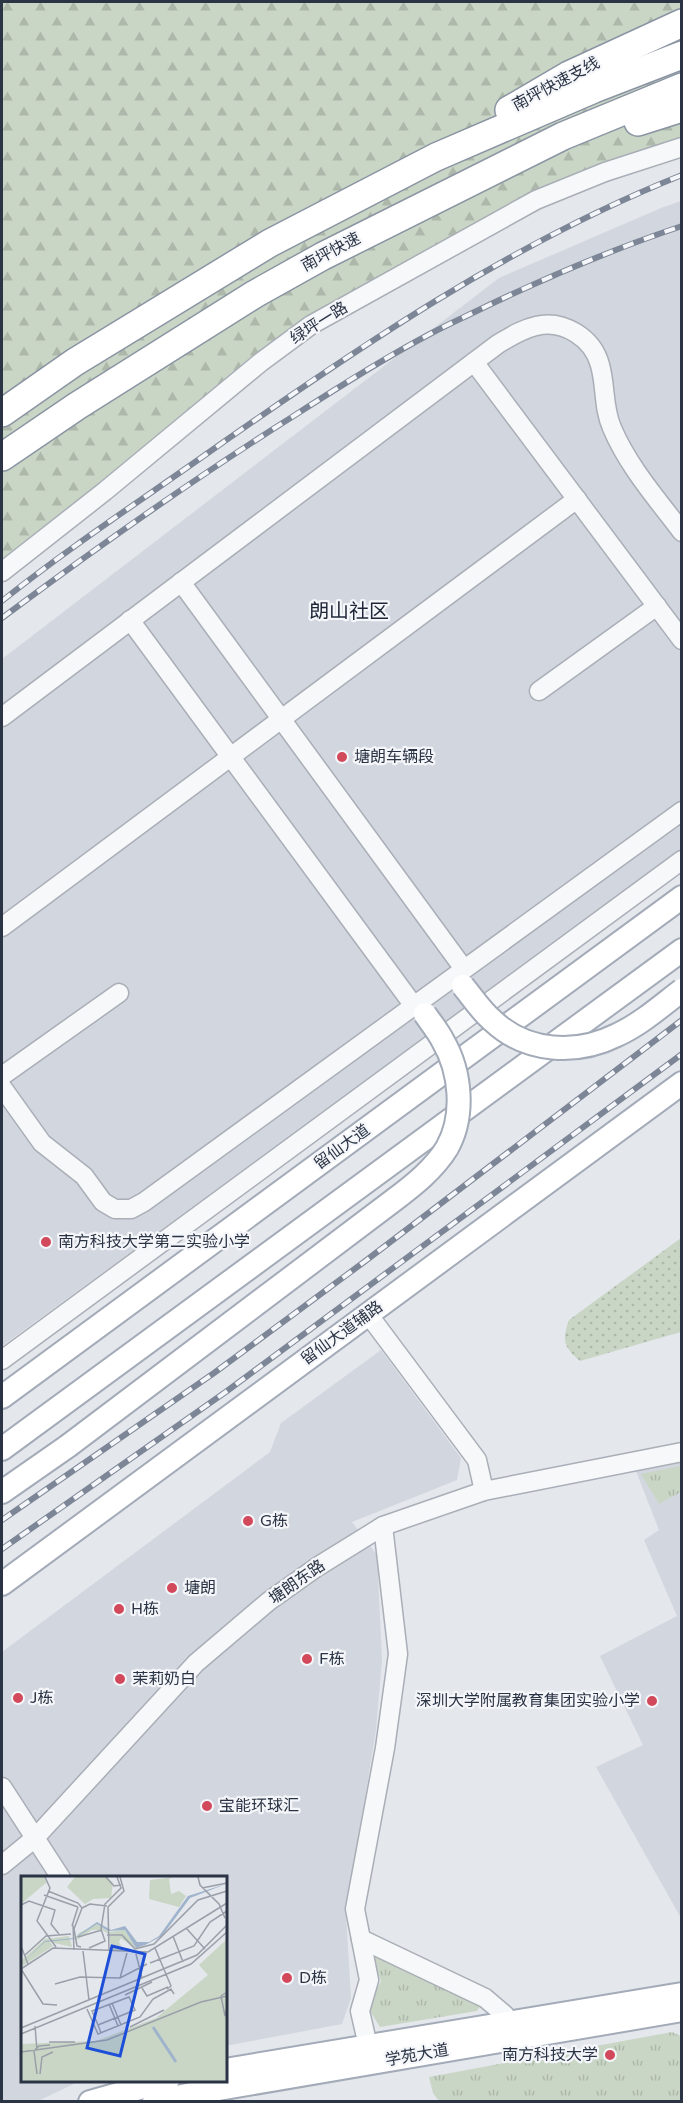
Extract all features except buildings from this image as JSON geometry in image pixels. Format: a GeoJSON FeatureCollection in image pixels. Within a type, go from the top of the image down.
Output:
{"type":"FeatureCollection","features":[{"type":"Feature","properties":{"kind":"highway","name":"南坪快速支线"},"geometry":{"type":"LineString","coordinates":[[436,157],[518,104],[570,75],[681,23]]}},
{"type":"Feature","properties":{"kind":"highway"},"geometry":{"type":"LineString","coordinates":[[2,413],[75,362],[270,243],[436,157],[594,89],[681,55]]}},
{"type":"Feature","properties":{"kind":"highway","name":"南坪快速"},"geometry":{"type":"LineString","coordinates":[[2,458],[77,406],[255,294],[323,256],[573,132],[681,87]]}},
{"type":"Feature","properties":{"kind":"highway"},"geometry":{"type":"LineString","coordinates":[[495,170],[569,143],[681,108]]}},
{"type":"Feature","properties":{"kind":"main road","name":"留仙大道"},"geometry":{"type":"LineString","coordinates":[[2,1397],[681,897]]}},
{"type":"Feature","properties":{"kind":"main road"},"geometry":{"type":"LineString","coordinates":[[2,1449],[681,950]]}},
{"type":"Feature","properties":{"kind":"main road"},"geometry":{"type":"LineString","coordinates":[[461,977],[482,1011],[495,1023],[514,1036],[537,1046],[558,1049],[598,1043],[617,1035],[635,1025],[681,990]]}},
{"type":"Feature","properties":{"kind":"main road"},"geometry":{"type":"LineString","coordinates":[[2,1492],[68,1446],[394,1200],[434,1165],[454,1131],[459,1091],[451,1057],[443,1040],[418,1008]]}},
{"type":"Feature","properties":{"kind":"main road","name":"留仙大道辅路"},"geometry":{"type":"LineString","coordinates":[[2,1598],[681,1083]]}},
{"type":"Feature","properties":{"kind":"main road","name":"留仙大道辅路"},"geometry":{"type":"LineString","coordinates":[[2,1584],[681,1098]]}},
{"type":"Feature","properties":{"kind":"main road","name":"学苑大道"},"geometry":{"type":"LineString","coordinates":[[226,2070],[681,1994]]}},
{"type":"Feature","properties":{"kind":"main road","name":"学苑大道"},"geometry":{"type":"LineString","coordinates":[[154,2102],[201,2091],[681,2010]]}},
{"type":"Feature","properties":{"kind":"main road"},"geometry":{"type":"LineString","coordinates":[[90,2102],[122,2087],[155,2082]]}},
{"type":"Feature","properties":{"kind":"street","name":"绿坪一路"},"geometry":{"type":"LineString","coordinates":[[2,572],[261,362],[311,325],[536,200],[605,172],[681,147]]}},
{"type":"Feature","properties":{"kind":"street"},"geometry":{"type":"LineString","coordinates":[[2,717],[498,344],[537,325],[561,327],[583,338],[593,349],[600,364],[606,409],[618,440],[652,493],[681,532]]}},
{"type":"Feature","properties":{"kind":"street"},"geometry":{"type":"LineString","coordinates":[[474,362],[681,640]]}},
{"type":"Feature","properties":{"kind":"street"},"geometry":{"type":"LineString","coordinates":[[2,927],[578,499]]}},
{"type":"Feature","properties":{"kind":"street"},"geometry":{"type":"LineString","coordinates":[[181,582],[461,977]]}},
{"type":"Feature","properties":{"kind":"street"},"geometry":{"type":"LineString","coordinates":[[539,691],[657,606]]}},
{"type":"Feature","properties":{"kind":"street"},"geometry":{"type":"LineString","coordinates":[[130,620],[418,1008]]}},
{"type":"Feature","properties":{"kind":"street"},"geometry":{"type":"LineString","coordinates":[[2,1087],[42,1143],[84,1176],[103,1202],[115,1209],[130,1209],[144,1202],[461,977],[681,811]]}},
{"type":"Feature","properties":{"kind":"street"},"geometry":{"type":"LineString","coordinates":[[2,1360],[681,860]]}},
{"type":"Feature","properties":{"kind":"street"},"geometry":{"type":"LineString","coordinates":[[2,1076],[119,993]]}},
{"type":"Feature","properties":{"kind":"street"},"geometry":{"type":"LineString","coordinates":[[371,1319],[477,1460],[484,1491]]}},
{"type":"Feature","properties":{"kind":"street","name":"塘朗东路"},"geometry":{"type":"LineString","coordinates":[[2,1865],[35,1839],[196,1663],[274,1597],[383,1526],[484,1491],[681,1452]]}},
{"type":"Feature","properties":{"kind":"street"},"geometry":{"type":"LineString","coordinates":[[368,2046],[360,2011],[369,1980],[356,1909],[385,1748],[398,1654],[383,1526]]}},
{"type":"Feature","properties":{"kind":"street"},"geometry":{"type":"LineString","coordinates":[[2,1787],[60,1876]]}},
{"type":"Feature","properties":{"kind":"street"},"geometry":{"type":"LineString","coordinates":[[361,1939],[485,1998],[505,2015],[509,2023]]}},
{"type":"Feature","properties":{"kind":"shaded area","name":"塘朗车辆段"},"geometry":{"type":"Polygon","coordinates":[[[681,201],[681,851],[2,1346],[2,659],[499,278],[681,201]]]}},
{"type":"Feature","properties":{"kind":"shaded area"},"geometry":{"type":"Polygon","coordinates":[[[381,1350],[461,1458],[457,1480],[352,1522],[377,1555],[382,1660],[376,1730],[346,1914],[351,1998],[342,2024],[226,2046],[226,1876],[21,1876],[21,2082],[78,2082],[38,2101],[2,2102],[2,1652],[270,1452],[281,1423],[381,1350]]]}},
{"type":"Feature","properties":{"kind":"shaded area","name":"深圳大学附属教育集团实验小学"},"geometry":{"type":"Polygon","coordinates":[[[681,1461],[681,1918],[596,1767],[643,1745],[600,1656],[677,1616],[644,1540],[659,1530],[636,1471],[681,1461]]]}},
{"type":"Feature","properties":{"kind":"green space"},"geometry":{"type":"Polygon","coordinates":[[[2,2],[681,2],[681,144],[604,170],[308,321],[2,561],[2,2]]]}},
{"type":"Feature","properties":{"kind":"green space"},"geometry":{"type":"Polygon","coordinates":[[[681,1238],[681,1332],[580,1361],[567,1347],[565,1333],[569,1320],[681,1238]]]}},
{"type":"Feature","properties":{"kind":"green space"},"geometry":{"type":"Polygon","coordinates":[[[681,1466],[681,1492],[659,1504],[641,1474],[681,1466]]]}},
{"type":"Feature","properties":{"kind":"green space"},"geometry":{"type":"Polygon","coordinates":[[[370,1952],[482,2003],[477,2011],[380,2027],[368,2008],[381,1981],[370,1952]]]}},
{"type":"Feature","properties":{"kind":"green space","name":"南方科技大学"},"geometry":{"type":"Polygon","coordinates":[[[672,2032],[681,2036],[681,2101],[439,2101],[433,2093],[429,2077],[672,2032]]]}},
{"type":"Feature","properties":{"kind":"railway"},"geometry":{"type":"LineString","coordinates":[[2,601],[77,545],[262,415],[435,301],[556,233],[618,202],[682,175]]}},
{"type":"Feature","properties":{"kind":"railway"},"geometry":{"type":"LineString","coordinates":[[2,618],[181,490],[393,354],[443,327],[536,283],[682,226]]}},
{"type":"Feature","properties":{"kind":"railway"},"geometry":{"type":"LineString","coordinates":[[2,1520],[214,1373],[682,1020]]}},
{"type":"Feature","properties":{"kind":"railway"},"geometry":{"type":"LineString","coordinates":[[2,1549],[227,1391],[682,1054]]}},
{"type":"Feature","properties":{"kind":"place","name":"塘朗车辆段"},"geometry":{"type":"Point","coordinates":[342,757]}},
{"type":"Feature","properties":{"kind":"place","name":"南方科技大学第二实验小学"},"geometry":{"type":"Point","coordinates":[46,1242]}},
{"type":"Feature","properties":{"kind":"place","name":"G栋"},"geometry":{"type":"Point","coordinates":[248,1521]}},
{"type":"Feature","properties":{"kind":"place","name":"塘朗"},"geometry":{"type":"Point","coordinates":[172,1588]}},
{"type":"Feature","properties":{"kind":"place","name":"H栋"},"geometry":{"type":"Point","coordinates":[119,1609]}},
{"type":"Feature","properties":{"kind":"place","name":"F栋"},"geometry":{"type":"Point","coordinates":[307,1659]}},
{"type":"Feature","properties":{"kind":"place","name":"茉莉奶白"},"geometry":{"type":"Point","coordinates":[120,1679]}},
{"type":"Feature","properties":{"kind":"place","name":"J栋"},"geometry":{"type":"Point","coordinates":[18,1698]}},
{"type":"Feature","properties":{"kind":"place","name":"深圳大学附属教育集团实验小学"},"geometry":{"type":"Point","coordinates":[652,1701]}},
{"type":"Feature","properties":{"kind":"place","name":"宝能环球汇"},"geometry":{"type":"Point","coordinates":[207,1806]}},
{"type":"Feature","properties":{"kind":"place","name":"D栋"},"geometry":{"type":"Point","coordinates":[287,1978]}},
{"type":"Feature","properties":{"kind":"place","name":"南方科技大学"},"geometry":{"type":"Point","coordinates":[610,2055]}},
{"type":"Feature","properties":{"kind":"district","name":"朗山社区"},"geometry":{"type":"Point","coordinates":[349,612]}}]}
